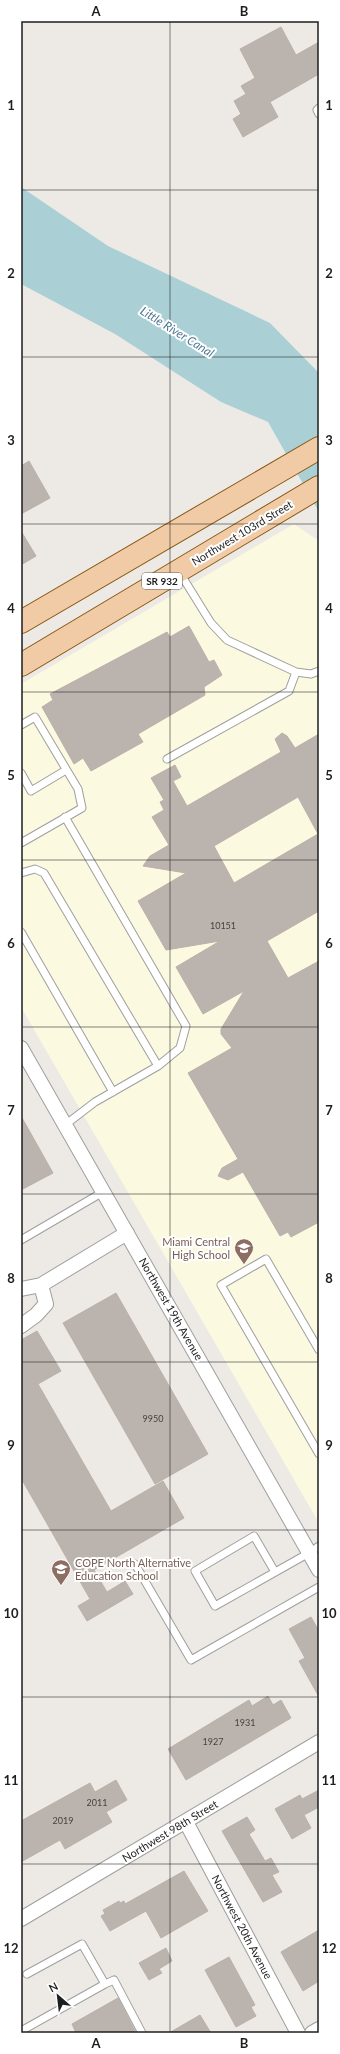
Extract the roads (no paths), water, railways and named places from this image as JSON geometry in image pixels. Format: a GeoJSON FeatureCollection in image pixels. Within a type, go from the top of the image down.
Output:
{"type":"FeatureCollection","features":[{"type":"Feature","properties":{"kind":"main road"},"geometry":{"type":"LineString","coordinates":[[21,622],[319,448]]}},
{"type":"Feature","properties":{"kind":"main road","name":"Northwest 103rd Street"},"geometry":{"type":"LineString","coordinates":[[21,665],[311,492]]}},
{"type":"Feature","properties":{"kind":"street","name":"Northwest 19th Avenue"},"geometry":{"type":"LineString","coordinates":[[21,1048],[103,1192],[314,1549],[319,1570]]}},
{"type":"Feature","properties":{"kind":"street"},"geometry":{"type":"LineString","coordinates":[[21,1289],[41,1285],[127,1233]]}},
{"type":"Feature","properties":{"kind":"street"},"geometry":{"type":"LineString","coordinates":[[21,1326],[36,1315],[46,1304],[41,1285]]}},
{"type":"Feature","properties":{"kind":"street","name":"Northwest 98th Street"},"geometry":{"type":"LineString","coordinates":[[21,1919],[319,1742]]}},
{"type":"Feature","properties":{"kind":"street","name":"Northwest 20th Avenue"},"geometry":{"type":"LineString","coordinates":[[186,1822],[298,2033]]}},
{"type":"Feature","properties":{"kind":"street"},"geometry":{"type":"LineString","coordinates":[[312,2033],[319,2029]]}},
{"type":"Feature","properties":{"kind":"lane"},"geometry":{"type":"LineString","coordinates":[[319,108],[316,110],[319,114]]}},
{"type":"Feature","properties":{"kind":"lane"},"geometry":{"type":"LineString","coordinates":[[179,571],[211,623],[227,640],[296,672],[311,674],[319,671]]}},
{"type":"Feature","properties":{"kind":"lane"},"geometry":{"type":"LineString","coordinates":[[167,759],[289,691],[296,672]]}},
{"type":"Feature","properties":{"kind":"lane"},"geometry":{"type":"LineString","coordinates":[[21,725],[34,717],[78,789],[82,808],[21,843]]}},
{"type":"Feature","properties":{"kind":"lane"},"geometry":{"type":"LineString","coordinates":[[21,773],[31,791],[66,770]]}},
{"type":"Feature","properties":{"kind":"lane"},"geometry":{"type":"LineString","coordinates":[[65,817],[186,1026],[180,1048],[158,1066],[95,1102],[65,1124]]}},
{"type":"Feature","properties":{"kind":"lane"},"geometry":{"type":"LineString","coordinates":[[21,873],[35,868],[44,873],[158,1066]]}},
{"type":"Feature","properties":{"kind":"lane"},"geometry":{"type":"LineString","coordinates":[[21,932],[113,1092]]}},
{"type":"Feature","properties":{"kind":"lane"},"geometry":{"type":"LineString","coordinates":[[21,1240],[103,1192]]}},
{"type":"Feature","properties":{"kind":"lane"},"geometry":{"type":"LineString","coordinates":[[319,1350],[266,1259],[222,1286],[319,1454]]}},
{"type":"Feature","properties":{"kind":"lane"},"geometry":{"type":"LineString","coordinates":[[275,1572],[254,1536],[195,1571],[215,1606],[275,1572],[314,1549]]}},
{"type":"Feature","properties":{"kind":"lane"},"geometry":{"type":"LineString","coordinates":[[135,1564],[191,1660],[319,1587]]}},
{"type":"Feature","properties":{"kind":"lane"},"geometry":{"type":"LineString","coordinates":[[27,1974],[82,1944],[105,1984]]}},
{"type":"Feature","properties":{"kind":"lane"},"geometry":{"type":"LineString","coordinates":[[21,2032],[114,1980],[142,2033]]}},
{"type":"Feature","properties":{"kind":"water","name":"Little River Canal"},"geometry":{"type":"Polygon","coordinates":[[[21,187],[108,246],[270,323],[318,372],[319,512],[268,422],[221,402],[115,334],[21,284],[21,187]]]}},
{"type":"Feature","properties":{"kind":"place","name":"Miami Central High School"},"geometry":{"type":"Point","coordinates":[244,1265]}},
{"type":"Feature","properties":{"kind":"place","name":"COPE North Alternative Education School"},"geometry":{"type":"Point","coordinates":[61,1586]}}]}
